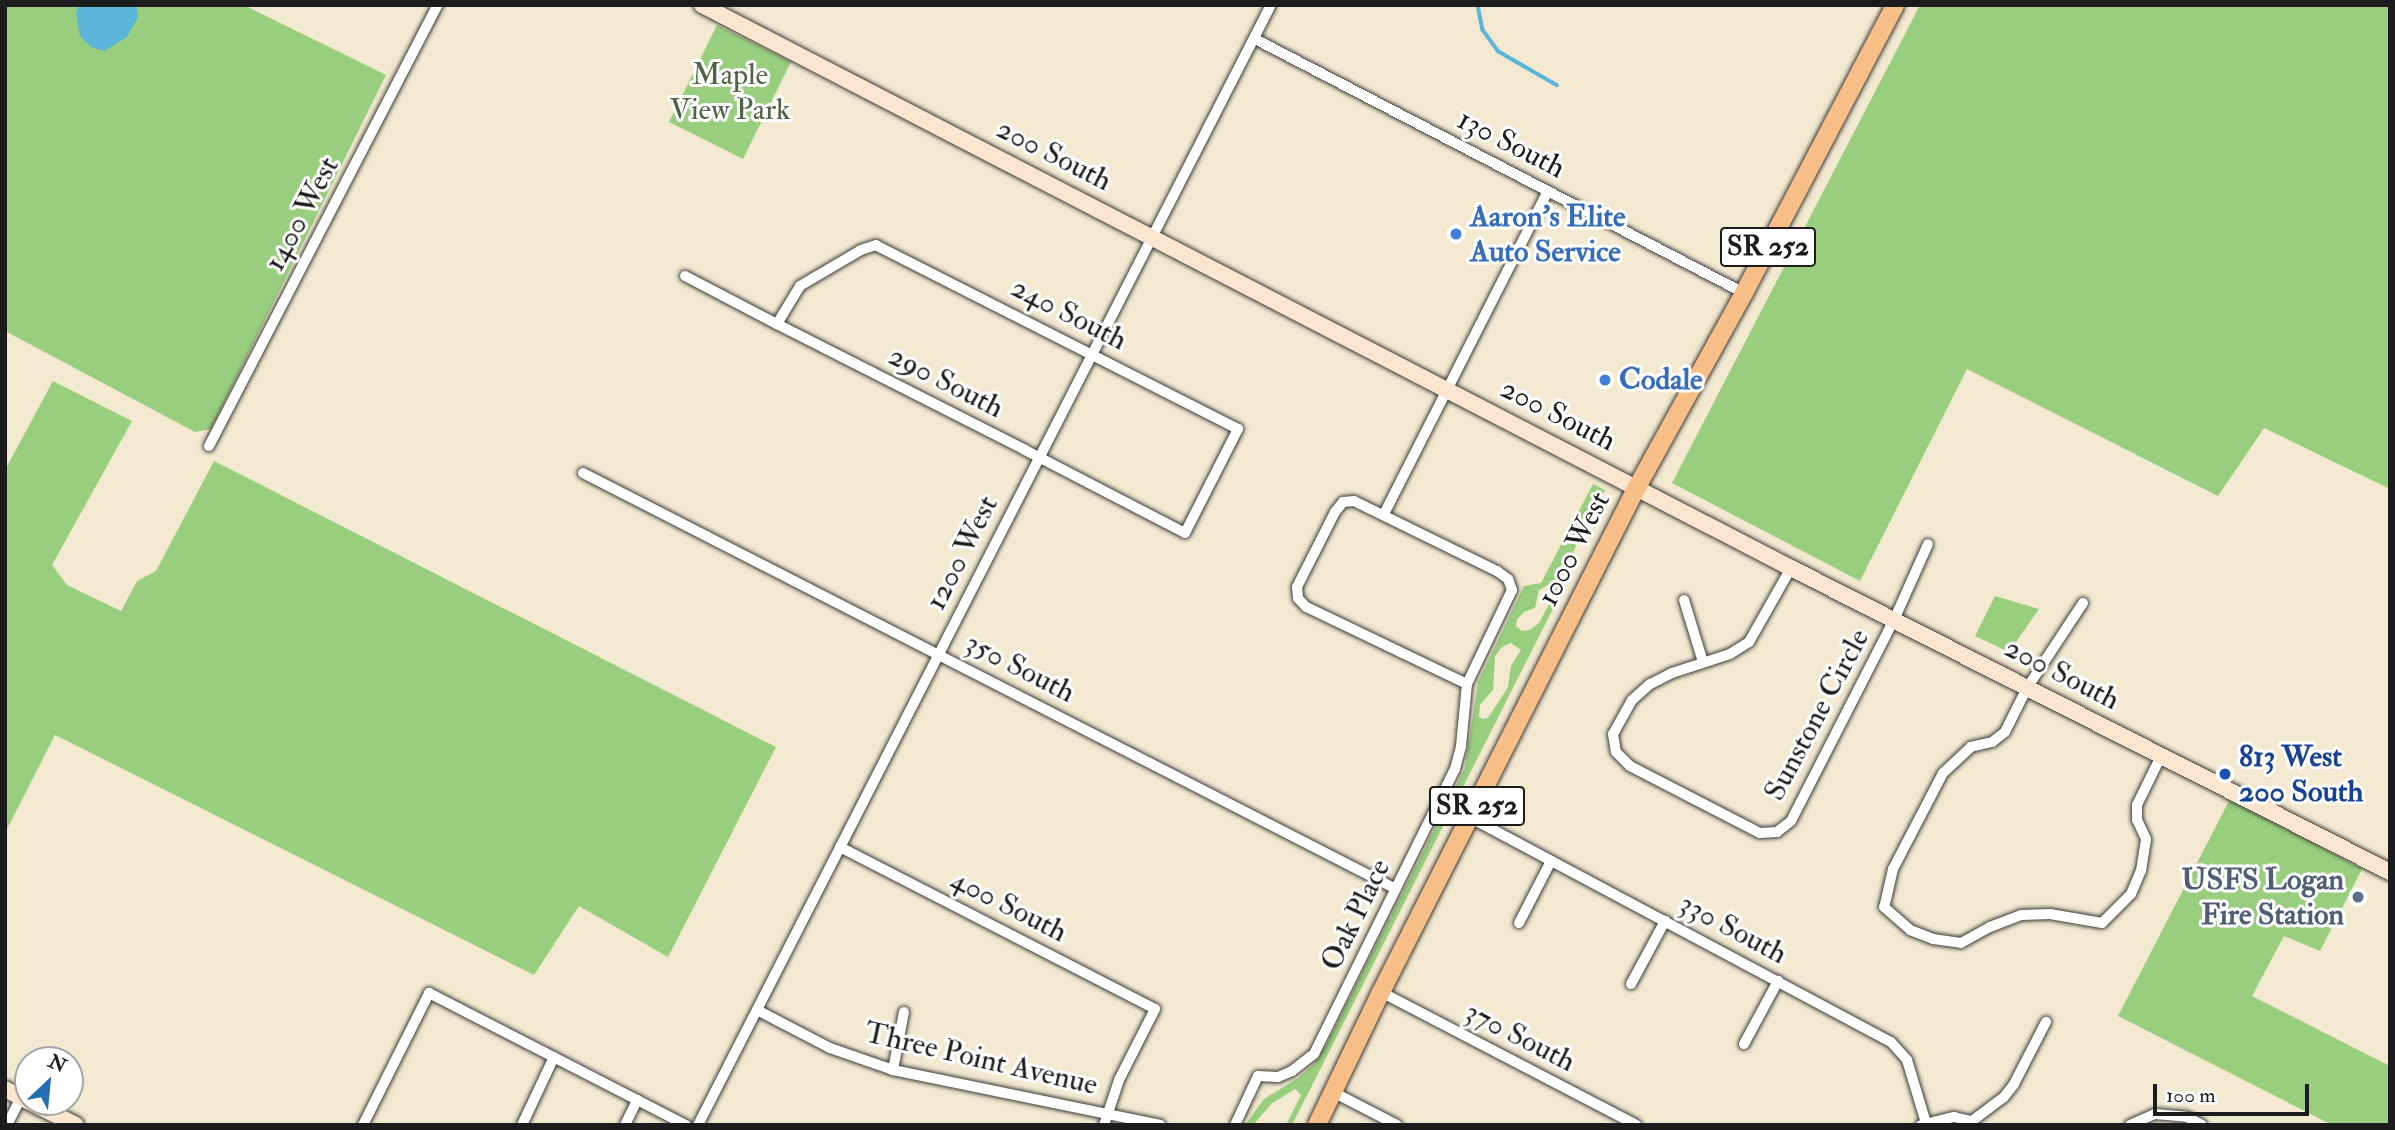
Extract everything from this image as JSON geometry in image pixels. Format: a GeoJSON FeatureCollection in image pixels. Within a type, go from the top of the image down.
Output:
{"type":"FeatureCollection","features":[{"type":"Feature","properties":{"kind":"main road","name":"1000 West"},"geometry":{"type":"LineString","coordinates":[[1317,1125],[1381,992],[1637,487],[1744,293],[1895,5]]}},
{"type":"Feature","properties":{"kind":"street","name":"1400 West"},"geometry":{"type":"LineString","coordinates":[[209,446],[438,5]]}},
{"type":"Feature","properties":{"kind":"street","name":"200 South"},"geometry":{"type":"LineString","coordinates":[[702,5],[1791,568],[2390,872]]}},
{"type":"Feature","properties":{"kind":"street","name":"1200 West"},"geometry":{"type":"LineString","coordinates":[[698,1125],[1271,5]]}},
{"type":"Feature","properties":{"kind":"street","name":"130 South"},"geometry":{"type":"LineString","coordinates":[[1255,38],[1744,293]]}},
{"type":"Feature","properties":{"kind":"street"},"geometry":{"type":"LineString","coordinates":[[1384,514],[1548,191]]}},
{"type":"Feature","properties":{"kind":"street","name":"240 South"},"geometry":{"type":"LineString","coordinates":[[777,324],[800,286],[861,250],[876,245],[1091,353],[1238,429],[1185,533]]}},
{"type":"Feature","properties":{"kind":"street","name":"290 South"},"geometry":{"type":"LineString","coordinates":[[685,276],[1185,533]]}},
{"type":"Feature","properties":{"kind":"street","name":"350 South"},"geometry":{"type":"LineString","coordinates":[[583,473],[1396,889]]}},
{"type":"Feature","properties":{"kind":"street"},"geometry":{"type":"LineString","coordinates":[[1354,501],[1384,514],[1508,579],[1512,590],[1467,684],[1306,607],[1298,598],[1297,587],[1335,512],[1343,502],[1354,501]]}},
{"type":"Feature","properties":{"kind":"street","name":"Sunstone Circle"},"geometry":{"type":"LineString","coordinates":[[1791,568],[1749,642],[1730,654],[1650,684],[1632,700],[1613,734],[1616,752],[1629,766],[1760,833],[1776,832],[1791,821],[1894,620],[1928,544]]}},
{"type":"Feature","properties":{"kind":"street"},"geometry":{"type":"LineString","coordinates":[[1685,600],[1703,662]]}},
{"type":"Feature","properties":{"kind":"street"},"geometry":{"type":"LineString","coordinates":[[2083,603],[2027,688],[2006,732],[1992,742],[1971,747],[1943,773],[1893,869],[1884,906],[1910,930],[1933,939],[1961,943],[1990,926],[2021,915],[2050,914],[2102,923],[2131,894],[2141,871],[2147,839],[2137,820],[2137,805],[2161,756]]}},
{"type":"Feature","properties":{"kind":"street","name":"Oak Place"},"geometry":{"type":"LineString","coordinates":[[1235,1125],[1258,1076],[1278,1077],[1292,1071],[1314,1054],[1454,769],[1461,746],[1467,684]]}},
{"type":"Feature","properties":{"kind":"street","name":"330 South"},"geometry":{"type":"LineString","coordinates":[[1471,818],[1778,981],[1900,1050],[1907,1060],[1924,1124]]}},
{"type":"Feature","properties":{"kind":"street","name":"400 South"},"geometry":{"type":"LineString","coordinates":[[840,847],[1155,1009],[1119,1080],[1106,1119]]}},
{"type":"Feature","properties":{"kind":"street"},"geometry":{"type":"LineString","coordinates":[[1519,923],[1551,861]]}},
{"type":"Feature","properties":{"kind":"street"},"geometry":{"type":"LineString","coordinates":[[1631,985],[1665,921]]}},
{"type":"Feature","properties":{"kind":"street"},"geometry":{"type":"LineString","coordinates":[[1744,1044],[1778,981]]}},
{"type":"Feature","properties":{"kind":"street","name":"370 South"},"geometry":{"type":"LineString","coordinates":[[1381,992],[1637,1125]]}},
{"type":"Feature","properties":{"kind":"street"},"geometry":{"type":"LineString","coordinates":[[363,1125],[429,993],[686,1125]]}},
{"type":"Feature","properties":{"kind":"street","name":"Three Point Avenue"},"geometry":{"type":"LineString","coordinates":[[757,1010],[830,1048],[893,1070],[1106,1119],[1160,1125]]}},
{"type":"Feature","properties":{"kind":"street"},"geometry":{"type":"LineString","coordinates":[[893,1070],[904,1012]]}},
{"type":"Feature","properties":{"kind":"street"},"geometry":{"type":"LineString","coordinates":[[1924,1124],[1954,1117],[1972,1121],[2004,1097],[2014,1084],[2046,1022]]}},
{"type":"Feature","properties":{"kind":"street"},"geometry":{"type":"LineString","coordinates":[[522,1125],[554,1057]]}},
{"type":"Feature","properties":{"kind":"street"},"geometry":{"type":"LineString","coordinates":[[1333,1092],[1397,1125]]}},
{"type":"Feature","properties":{"kind":"street"},"geometry":{"type":"LineString","coordinates":[[625,1125],[637,1100]]}},
{"type":"Feature","properties":{"kind":"street"},"geometry":{"type":"LineString","coordinates":[[2130,1125],[2155,1114],[2187,1117],[2202,1125]]}},
{"type":"Feature","properties":{"kind":"street"},"geometry":{"type":"LineString","coordinates":[[58,1116],[76,1125]]}},
{"type":"Feature","properties":{"kind":"green space"},"geometry":{"type":"Polygon","coordinates":[[[5,5],[244,5],[386,75],[211,429],[195,432],[5,331],[5,5]]]}},
{"type":"Feature","properties":{"kind":"green space"},"geometry":{"type":"Polygon","coordinates":[[[1920,5],[2390,5],[2390,489],[2264,428],[2218,496],[1967,369],[1860,581],[1672,483],[1920,5]]]}},
{"type":"Feature","properties":{"kind":"green space","name":"Maple View Park"},"geometry":{"type":"Polygon","coordinates":[[[717,25],[791,62],[743,159],[669,122],[717,25]]]}},
{"type":"Feature","properties":{"kind":"green space"},"geometry":{"type":"Polygon","coordinates":[[[53,381],[132,421],[52,565],[67,585],[121,611],[137,581],[156,571],[214,461],[776,747],[668,957],[579,906],[534,975],[55,735],[5,833],[5,470],[53,381]]]}},
{"type":"Feature","properties":{"kind":"green space"},"geometry":{"type":"Polygon","coordinates":[[[1593,484],[1605,490],[1557,583],[1560,595],[1292,1125],[1286,1125],[1301,1095],[1295,1089],[1271,1104],[1253,1125],[1245,1125],[1264,1099],[1298,1078],[1314,1064],[1326,1045],[1465,768],[1478,682],[1524,586],[1541,583],[1593,484]],[[1548,585],[1539,590],[1535,608],[1524,612],[1517,619],[1516,626],[1522,631],[1530,630],[1539,623],[1555,593],[1555,589],[1548,585]],[[1511,643],[1502,647],[1495,656],[1493,690],[1480,705],[1479,716],[1482,719],[1488,718],[1508,687],[1511,666],[1521,650],[1511,643]]]}},
{"type":"Feature","properties":{"kind":"green space"},"geometry":{"type":"Polygon","coordinates":[[[1995,596],[2039,609],[2009,652],[1975,636],[1995,596]]]}},
{"type":"Feature","properties":{"kind":"green space"},"geometry":{"type":"Polygon","coordinates":[[[2230,799],[2362,869],[2320,951],[2284,936],[2252,996],[2390,1066],[2389,1125],[2332,1125],[2118,1016],[2230,799]]]}},
{"type":"Feature","properties":{"kind":"water"},"geometry":{"type":"Polygon","coordinates":[[[79,5],[136,5],[138,17],[127,37],[104,51],[91,47],[80,36],[76,14],[79,5]]]}},
{"type":"Feature","properties":{"kind":"waterway"},"geometry":{"type":"LineString","coordinates":[[1478,5],[1483,30],[1498,51],[1557,85]]}},
{"type":"Feature","properties":{"kind":"place","name":"Aaron's Elite Auto Service"},"geometry":{"type":"Point","coordinates":[1456,234]}},
{"type":"Feature","properties":{"kind":"place","name":"Codale"},"geometry":{"type":"Point","coordinates":[1605,380]}},
{"type":"Feature","properties":{"kind":"place","name":"813 West 200 South"},"geometry":{"type":"Point","coordinates":[2225,774]}},
{"type":"Feature","properties":{"kind":"place","name":"USFS Logan Fire Station"},"geometry":{"type":"Point","coordinates":[2358,897]}}]}
